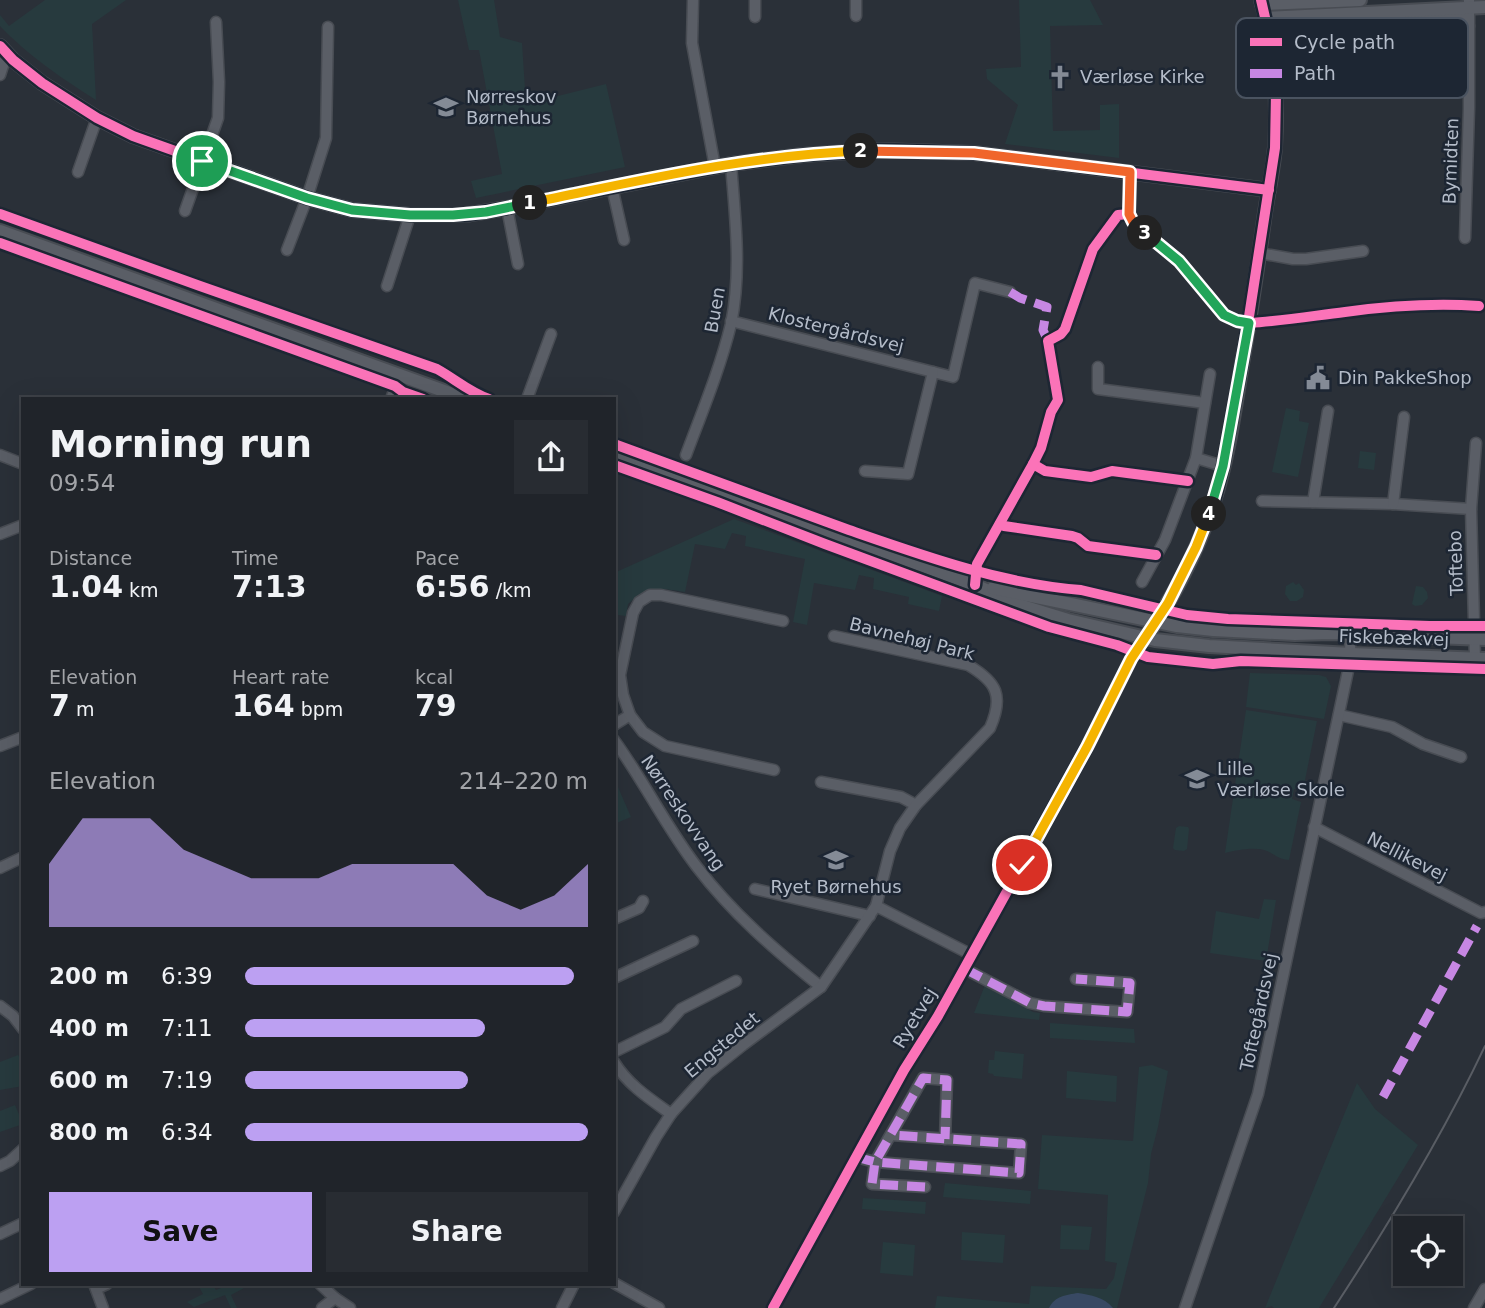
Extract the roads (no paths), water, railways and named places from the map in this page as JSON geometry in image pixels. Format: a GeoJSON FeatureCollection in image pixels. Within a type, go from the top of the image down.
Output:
{"type":"FeatureCollection","features":[{"type":"Feature","properties":{"kind":"street"},"geometry":{"type":"LineString","coordinates":[[692,0],[692,43],[715,167]]}},
{"type":"Feature","properties":{"kind":"street"},"geometry":{"type":"LineString","coordinates":[[755,0],[755,17]]}},
{"type":"Feature","properties":{"kind":"street"},"geometry":{"type":"LineString","coordinates":[[856,0],[856,16]]}},
{"type":"Feature","properties":{"kind":"street"},"geometry":{"type":"LineString","coordinates":[[1360,0],[1262,2],[1266,18],[1405,12],[1469,4],[1485,7]]}},
{"type":"Feature","properties":{"kind":"street","name":"Bymidten"},"geometry":{"type":"LineString","coordinates":[[1468,88],[1469,4]]}},
{"type":"Feature","properties":{"kind":"street"},"geometry":{"type":"LineString","coordinates":[[1405,12],[1414,18],[1456,15],[1464,18]]}},
{"type":"Feature","properties":{"kind":"street"},"geometry":{"type":"LineString","coordinates":[[185,211],[218,118],[216,22]]}},
{"type":"Feature","properties":{"kind":"street"},"geometry":{"type":"LineString","coordinates":[[287,250],[326,138],[328,27]]}},
{"type":"Feature","properties":{"kind":"street"},"geometry":{"type":"LineString","coordinates":[[3,50],[42,83],[97,118],[133,136],[307,198],[352,210],[410,215],[466,215],[731,164],[814,154],[879,150],[974,153],[1269,190]]}},
{"type":"Feature","properties":{"kind":"street"},"geometry":{"type":"LineString","coordinates":[[0,75],[3,50]]}},
{"type":"Feature","properties":{"kind":"street"},"geometry":{"type":"LineString","coordinates":[[1145,638],[1157,622],[1196,547],[1214,501],[1223,466],[1249,323],[1269,190],[1275,148],[1276,98]]}},
{"type":"Feature","properties":{"kind":"street","name":"Bymidten"},"geometry":{"type":"LineString","coordinates":[[1465,238],[1468,98]]}},
{"type":"Feature","properties":{"kind":"street"},"geometry":{"type":"LineString","coordinates":[[78,172],[97,118]]}},
{"type":"Feature","properties":{"kind":"street","name":"Buen"},"geometry":{"type":"LineString","coordinates":[[686,455],[722,358],[731,321],[738,246],[731,164]]}},
{"type":"Feature","properties":{"kind":"street"},"geometry":{"type":"LineString","coordinates":[[1130,172],[1129,214],[1133,222],[1179,261],[1224,315],[1249,323]]}},
{"type":"Feature","properties":{"kind":"street"},"geometry":{"type":"LineString","coordinates":[[612,187],[624,240]]}},
{"type":"Feature","properties":{"kind":"street"},"geometry":{"type":"LineString","coordinates":[[507,208],[518,264]]}},
{"type":"Feature","properties":{"kind":"street"},"geometry":{"type":"LineString","coordinates":[[387,286],[410,215]]}},
{"type":"Feature","properties":{"kind":"street"},"geometry":{"type":"LineString","coordinates":[[0,232],[460,397]]}},
{"type":"Feature","properties":{"kind":"street"},"geometry":{"type":"LineString","coordinates":[[1259,253],[1306,259],[1363,251]]}},
{"type":"Feature","properties":{"kind":"street"},"geometry":{"type":"LineString","coordinates":[[865,471],[908,474],[933,372],[953,377],[975,283],[1010,292]]}},
{"type":"Feature","properties":{"kind":"street","name":"Klostergårdsvej"},"geometry":{"type":"LineString","coordinates":[[731,321],[933,372]]}},
{"type":"Feature","properties":{"kind":"street"},"geometry":{"type":"LineString","coordinates":[[528,397],[551,334]]}},
{"type":"Feature","properties":{"kind":"street"},"geometry":{"type":"LineString","coordinates":[[1098,367],[1098,389],[1205,403]]}},
{"type":"Feature","properties":{"kind":"street"},"geometry":{"type":"LineString","coordinates":[[1142,582],[1165,540],[1196,458],[1210,374]]}},
{"type":"Feature","properties":{"kind":"street"},"geometry":{"type":"LineString","coordinates":[[392,397],[400,375]]}},
{"type":"Feature","properties":{"kind":"street"},"geometry":{"type":"LineString","coordinates":[[1313,502],[1328,411]]}},
{"type":"Feature","properties":{"kind":"street"},"geometry":{"type":"LineString","coordinates":[[1393,504],[1404,417]]}},
{"type":"Feature","properties":{"kind":"street","name":"Toftebo"},"geometry":{"type":"LineString","coordinates":[[1476,443],[1471,509],[1480,659]]}},
{"type":"Feature","properties":{"kind":"street"},"geometry":{"type":"LineString","coordinates":[[0,455],[21,463]]}},
{"type":"Feature","properties":{"kind":"street","name":"Fiskebækvej"},"geometry":{"type":"LineString","coordinates":[[616,455],[975,585],[1018,605],[1068,620],[1145,638],[1198,645],[1480,659]]}},
{"type":"Feature","properties":{"kind":"street"},"geometry":{"type":"LineString","coordinates":[[1196,458],[1223,466]]}},
{"type":"Feature","properties":{"kind":"street","name":"Toftebo"},"geometry":{"type":"LineString","coordinates":[[1262,501],[1471,509]]}},
{"type":"Feature","properties":{"kind":"street"},"geometry":{"type":"LineString","coordinates":[[0,534],[21,526]]}},
{"type":"Feature","properties":{"kind":"street","name":"Fiskebækvej"},"geometry":{"type":"LineString","coordinates":[[975,585],[1157,622],[1213,630],[1480,639]]}},
{"type":"Feature","properties":{"kind":"street"},"geometry":{"type":"LineString","coordinates":[[774,770],[665,746],[643,732],[630,715],[622,695],[620,675],[633,613],[639,602],[650,596],[661,595],[783,621]]}},
{"type":"Feature","properties":{"kind":"street","name":"Toftegårdsvej"},"geometry":{"type":"LineString","coordinates":[[1185,1308],[1258,1094],[1339,715],[1351,634]]}},
{"type":"Feature","properties":{"kind":"street","name":"Bavnehøj Park"},"geometry":{"type":"LineString","coordinates":[[821,987],[873,911],[890,851],[900,828],[916,805],[990,728],[996,714],[997,701],[994,687],[985,675],[968,665],[834,636]]}},
{"type":"Feature","properties":{"kind":"street","name":"Ryetvej"},"geometry":{"type":"LineString","coordinates":[[773,1308],[904,1070],[965,968],[1087,747],[1131,659],[1145,638]]}},
{"type":"Feature","properties":{"kind":"street"},"geometry":{"type":"LineString","coordinates":[[616,724],[630,715]]}},
{"type":"Feature","properties":{"kind":"street"},"geometry":{"type":"LineString","coordinates":[[1339,715],[1392,727],[1423,744],[1461,757]]}},
{"type":"Feature","properties":{"kind":"street"},"geometry":{"type":"LineString","coordinates":[[0,746],[21,738]]}},
{"type":"Feature","properties":{"kind":"street","name":"Nørreskovvang"},"geometry":{"type":"LineString","coordinates":[[616,743],[697,868],[748,924],[821,987]]}},
{"type":"Feature","properties":{"kind":"street"},"geometry":{"type":"LineString","coordinates":[[821,782],[901,797],[916,805]]}},
{"type":"Feature","properties":{"kind":"street","name":"Nellikevej"},"geometry":{"type":"LineString","coordinates":[[1314,827],[1481,913],[1485,912]]}},
{"type":"Feature","properties":{"kind":"street"},"geometry":{"type":"LineString","coordinates":[[0,868],[21,859]]}},
{"type":"Feature","properties":{"kind":"street"},"geometry":{"type":"LineString","coordinates":[[755,889],[873,911],[972,955]]}},
{"type":"Feature","properties":{"kind":"street"},"geometry":{"type":"LineString","coordinates":[[616,918],[639,908],[643,901]]}},
{"type":"Feature","properties":{"kind":"street"},"geometry":{"type":"LineString","coordinates":[[616,977],[693,941]]}},
{"type":"Feature","properties":{"kind":"street"},"geometry":{"type":"LineString","coordinates":[[965,968],[1030,1003],[1127,1012],[1130,983],[1076,979]]}},
{"type":"Feature","properties":{"kind":"street"},"geometry":{"type":"LineString","coordinates":[[616,1051],[665,1027],[681,1009],[736,981]]}},
{"type":"Feature","properties":{"kind":"street","name":"Engstedet"},"geometry":{"type":"LineString","coordinates":[[616,1208],[671,1114],[708,1073],[821,987]]}},
{"type":"Feature","properties":{"kind":"street"},"geometry":{"type":"LineString","coordinates":[[0,1006],[21,1026]]}},
{"type":"Feature","properties":{"kind":"street"},"geometry":{"type":"LineString","coordinates":[[616,1065],[632,1085],[671,1114]]}},
{"type":"Feature","properties":{"kind":"street"},"geometry":{"type":"LineString","coordinates":[[925,1187],[872,1184],[875,1162],[923,1078],[947,1080],[944,1139]]}},
{"type":"Feature","properties":{"kind":"street"},"geometry":{"type":"LineString","coordinates":[[856,1157],[875,1162],[1019,1173],[1021,1144],[891,1135]]}},
{"type":"Feature","properties":{"kind":"street"},"geometry":{"type":"LineString","coordinates":[[0,1166],[21,1151]]}},
{"type":"Feature","properties":{"kind":"street"},"geometry":{"type":"LineString","coordinates":[[0,1234],[21,1224]]}},
{"type":"Feature","properties":{"kind":"street"},"geometry":{"type":"LineString","coordinates":[[616,1284],[659,1308]]}},
{"type":"Feature","properties":{"kind":"street"},"geometry":{"type":"LineString","coordinates":[[0,1299],[27,1286]]}},
{"type":"Feature","properties":{"kind":"street"},"geometry":{"type":"LineString","coordinates":[[324,1286],[335,1298],[351,1308]]}},
{"type":"Feature","properties":{"kind":"street"},"geometry":{"type":"LineString","coordinates":[[562,1308],[574,1286]]}},
{"type":"Feature","properties":{"kind":"street"},"geometry":{"type":"LineString","coordinates":[[95,1287],[103,1308]]}},
{"type":"Feature","properties":{"kind":"street"},"geometry":{"type":"LineString","coordinates":[[1480,1304],[1485,1289]]}},
{"type":"Feature","properties":{"kind":"street"},"geometry":{"type":"LineString","coordinates":[[322,1308],[335,1298]]}},
{"type":"Feature","properties":{"kind":"water"},"geometry":{"type":"Polygon","coordinates":[[[1078,1293],[1101,1299],[1113,1308],[1049,1308],[1065,1295],[1078,1293]]]}},
{"type":"Feature","properties":{"kind":"tram line"},"geometry":{"type":"LineString","coordinates":[[1334,1308],[1414,1180],[1485,1046]]}},
{"type":"Feature","properties":{"kind":"place","name":"Værløse Kirke"},"geometry":{"type":"Point","coordinates":[1060,77]}},
{"type":"Feature","properties":{"kind":"place","name":"Nørreskov Børnehus"},"geometry":{"type":"Point","coordinates":[446,107]}},
{"type":"Feature","properties":{"kind":"place","name":"Din PakkeShop"},"geometry":{"type":"Point","coordinates":[1318,378]}},
{"type":"Feature","properties":{"kind":"place","name":"Lille Værløse Skole"},"geometry":{"type":"Point","coordinates":[1197,779]}},
{"type":"Feature","properties":{"kind":"place","name":"Ryet Børnehus"},"geometry":{"type":"Point","coordinates":[836,860]}}]}
